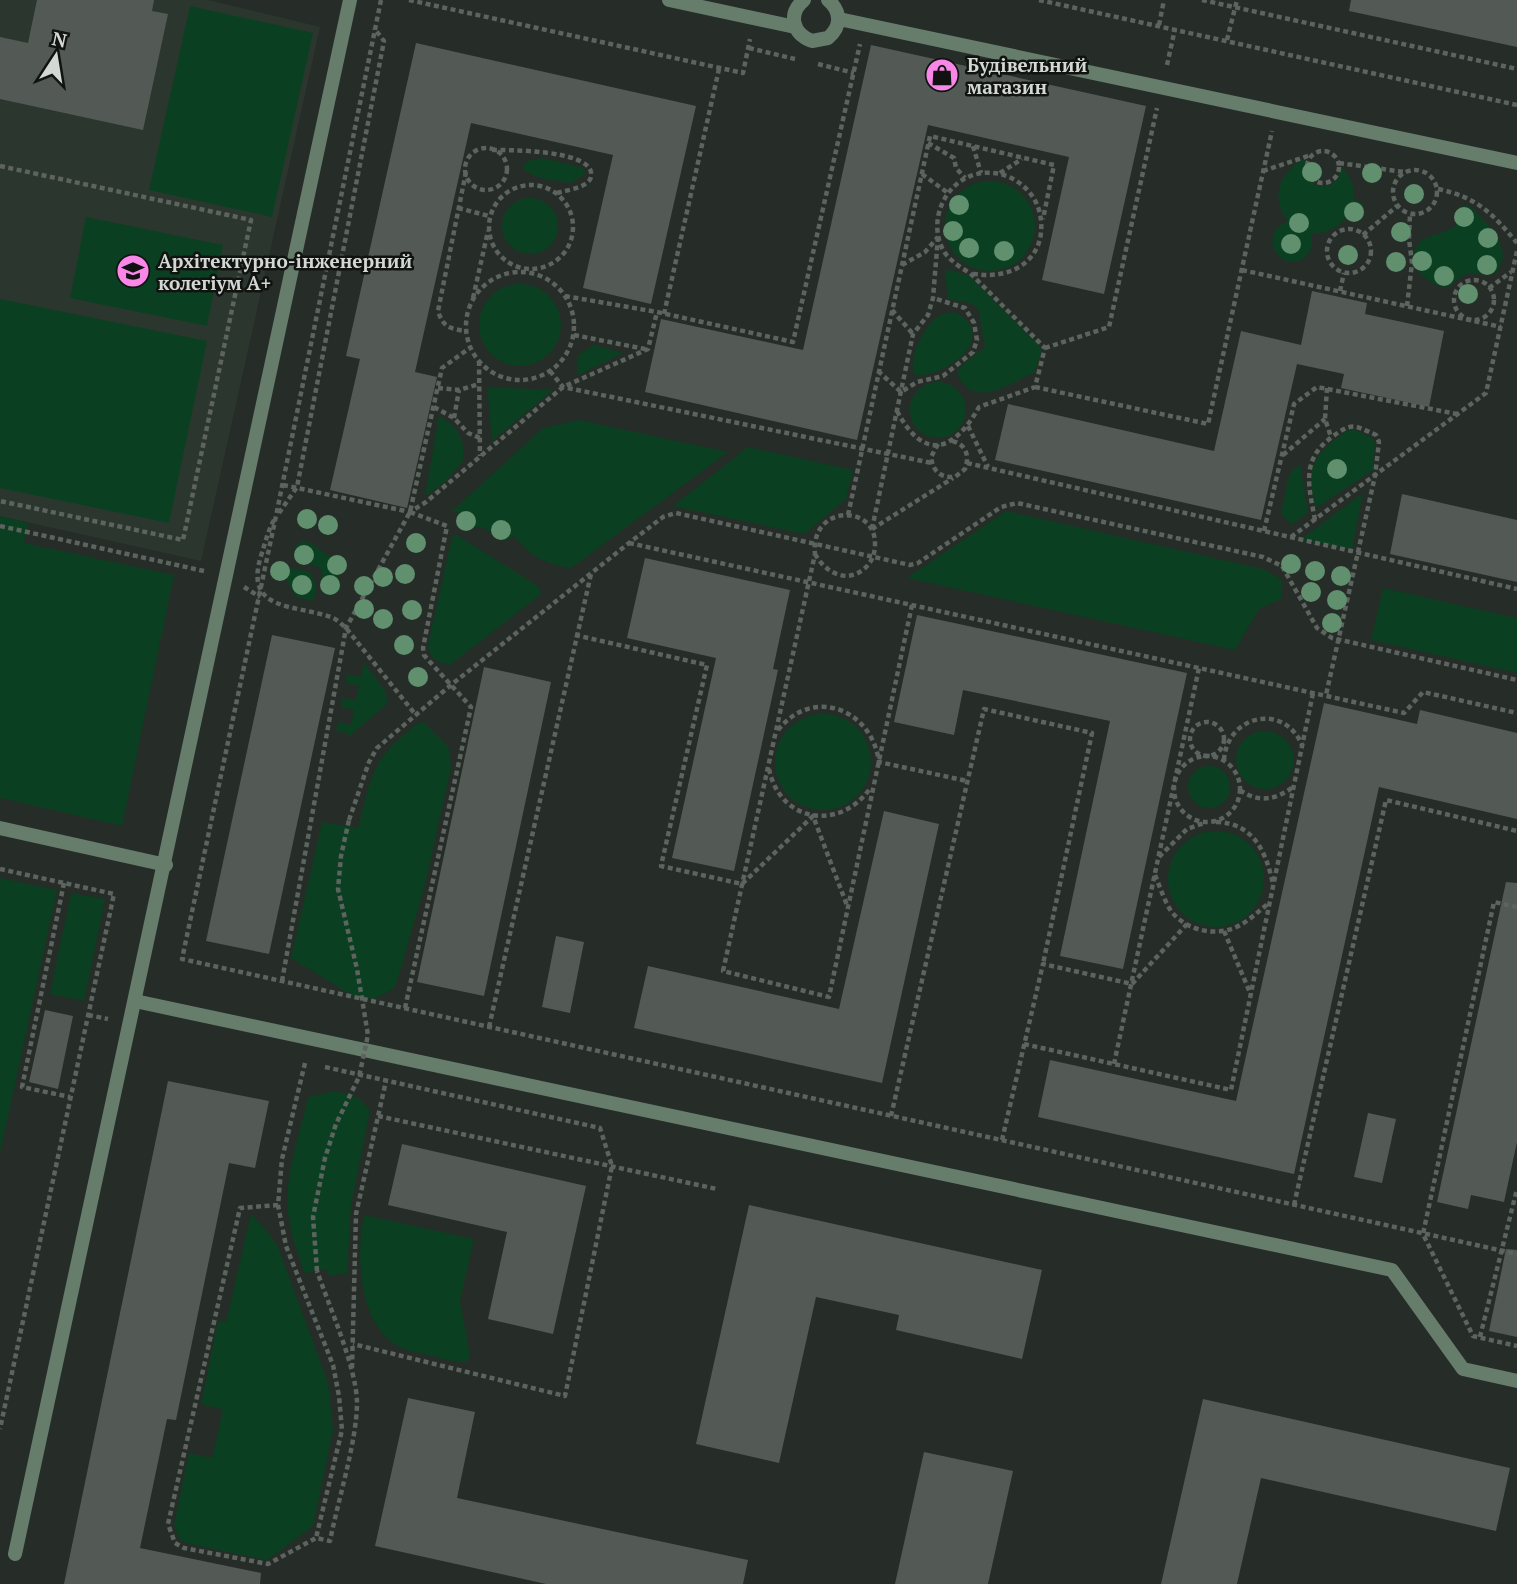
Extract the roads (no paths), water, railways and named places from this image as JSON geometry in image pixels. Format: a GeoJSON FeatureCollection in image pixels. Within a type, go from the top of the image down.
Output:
{"type":"FeatureCollection","features":[{"type":"Feature","properties":{"kind":"street"},"geometry":{"type":"LineString","coordinates":[[15,1553],[166,866],[351,0]]}},
{"type":"Feature","properties":{"kind":"street"},"geometry":{"type":"LineString","coordinates":[[669,0],[795,27]]}},
{"type":"Feature","properties":{"kind":"street"},"geometry":{"type":"LineString","coordinates":[[804,0],[794,13],[795,27],[805,39],[820,41],[834,33],[839,19],[834,5],[828,0]]}},
{"type":"Feature","properties":{"kind":"street"},"geometry":{"type":"LineString","coordinates":[[839,19],[1517,163]]}},
{"type":"Feature","properties":{"kind":"street"},"geometry":{"type":"LineString","coordinates":[[0,828],[166,866]]}},
{"type":"Feature","properties":{"kind":"street"},"geometry":{"type":"LineString","coordinates":[[135,1001],[1392,1270],[1463,1369],[1517,1381]]}},
{"type":"Feature","properties":{"kind":"place","name":"Будівельний магазин"},"geometry":{"type":"Point","coordinates":[942,75]}},
{"type":"Feature","properties":{"kind":"place","name":"Архітектурно-інженерний колегіум А+"},"geometry":{"type":"Point","coordinates":[133,271]}}]}
